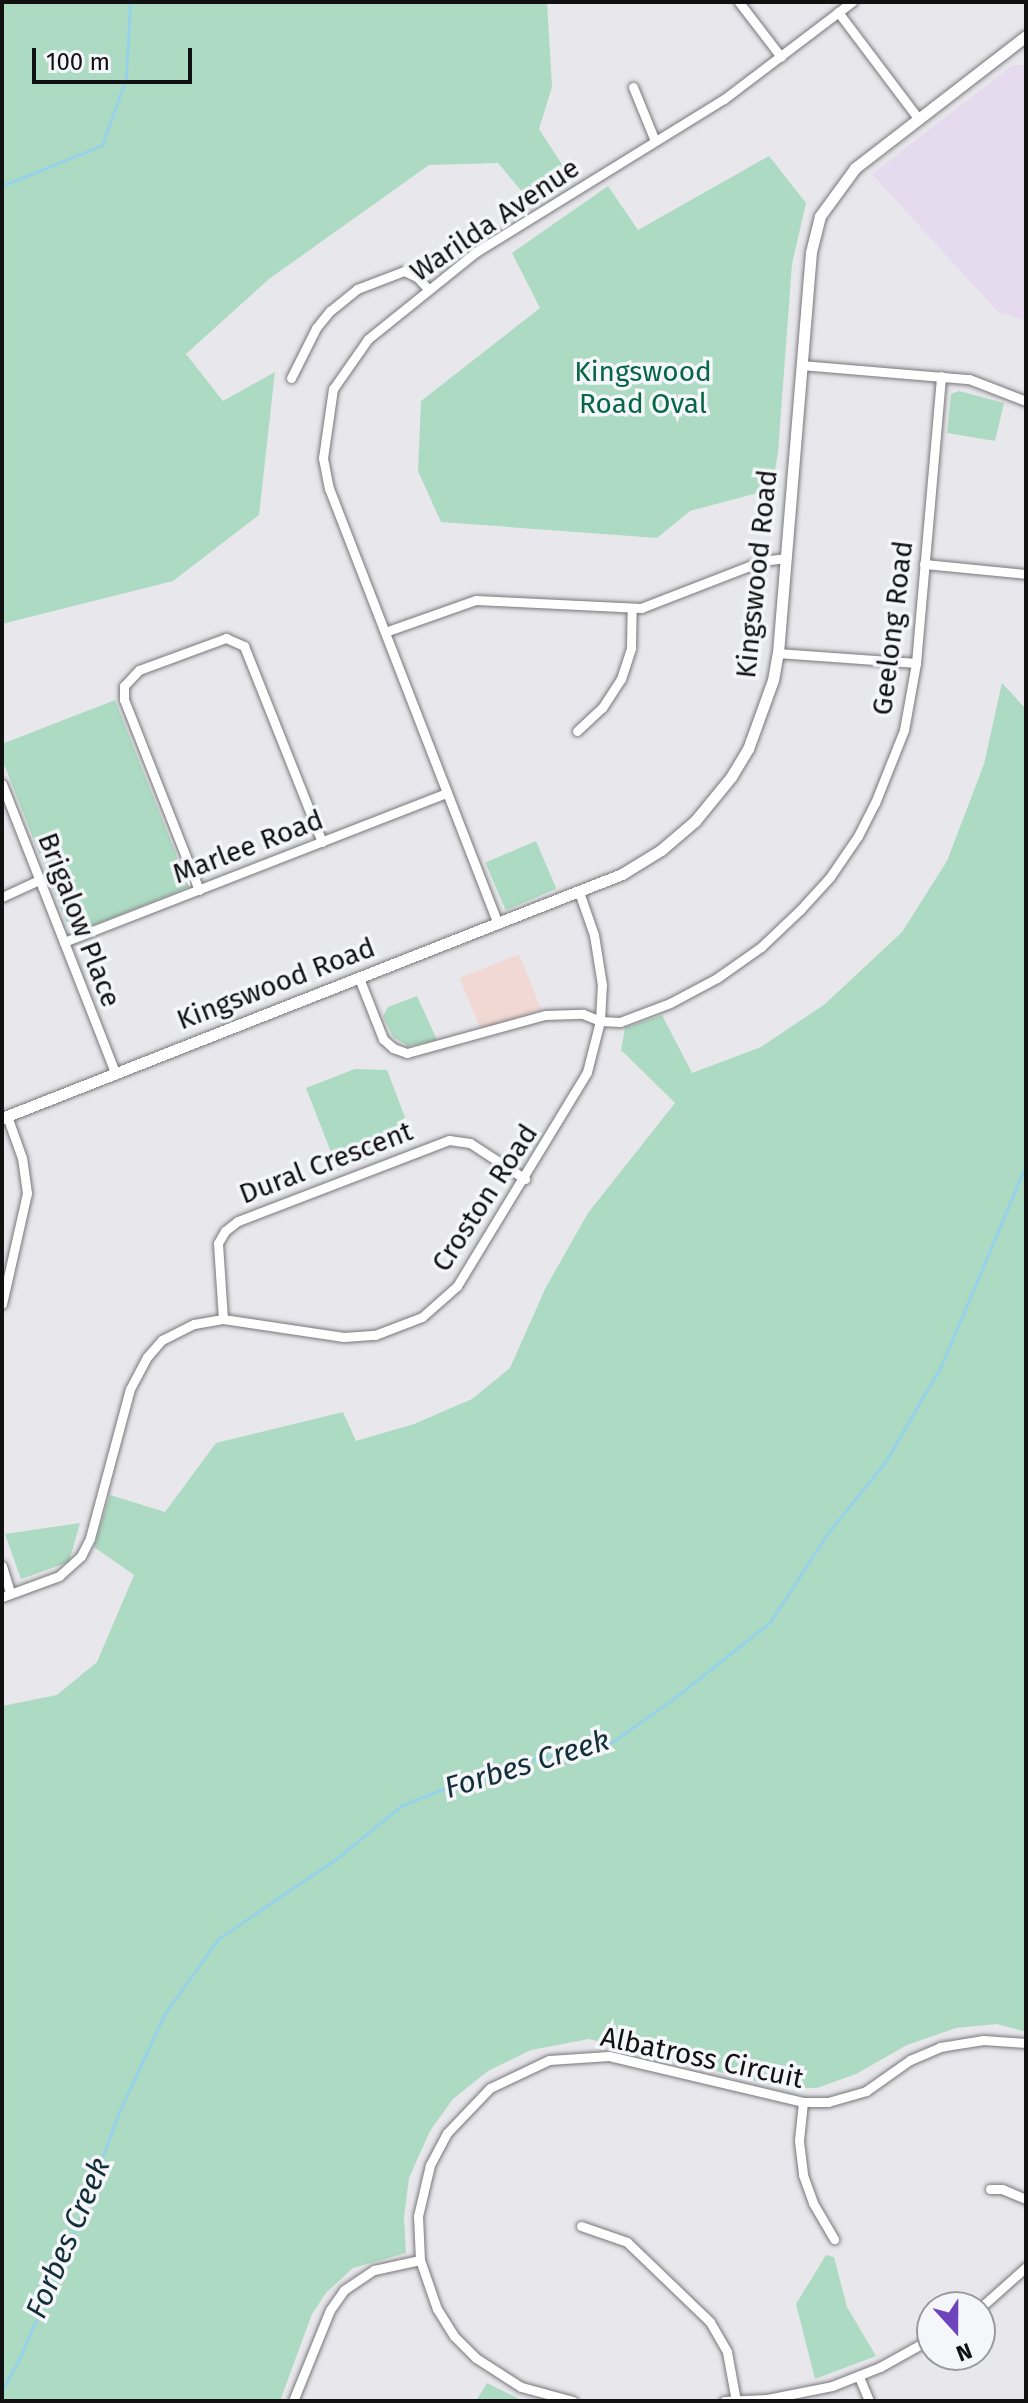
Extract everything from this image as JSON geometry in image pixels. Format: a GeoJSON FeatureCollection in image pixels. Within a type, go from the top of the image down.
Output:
{"type":"FeatureCollection","features":[{"type":"Feature","properties":{"kind":"street"},"geometry":{"type":"LineString","coordinates":[[739,2],[781,57]]}},
{"type":"Feature","properties":{"kind":"street","name":"Warilda Avenue"},"geometry":{"type":"LineString","coordinates":[[498,924],[329,489],[323,458],[333,389],[357,350],[428,289],[500,236],[724,99],[852,2]]}},
{"type":"Feature","properties":{"kind":"street"},"geometry":{"type":"LineString","coordinates":[[838,12],[918,118]]}},
{"type":"Feature","properties":{"kind":"street","name":"Kingswood Road"},"geometry":{"type":"LineString","coordinates":[[4,1117],[579,892],[650,858],[695,821],[715,798],[757,728],[778,653],[811,252],[820,216],[855,168],[1026,36]]}},
{"type":"Feature","properties":{"kind":"street"},"geometry":{"type":"LineString","coordinates":[[633,87],[655,141]]}},
{"type":"Feature","properties":{"kind":"street"},"geometry":{"type":"LineString","coordinates":[[291,378],[316,328],[330,311],[357,289],[404,271],[417,277],[428,289]]}},
{"type":"Feature","properties":{"kind":"street"},"geometry":{"type":"LineString","coordinates":[[801,365],[941,376],[984,383],[1026,401]]}},
{"type":"Feature","properties":{"kind":"street","name":"Geelong Road"},"geometry":{"type":"LineString","coordinates":[[359,978],[383,1039],[407,1053],[545,1015],[583,1014],[600,1021],[633,1018],[698,989],[761,947],[816,894],[845,856],[875,803],[901,741],[916,663],[941,376]]}},
{"type":"Feature","properties":{"kind":"street"},"geometry":{"type":"LineString","coordinates":[[385,632],[476,600],[632,609],[762,561],[786,558]]}},
{"type":"Feature","properties":{"kind":"street"},"geometry":{"type":"LineString","coordinates":[[924,564],[1026,574]]}},
{"type":"Feature","properties":{"kind":"street"},"geometry":{"type":"LineString","coordinates":[[577,731],[602,708],[621,679],[631,648],[632,609]]}},
{"type":"Feature","properties":{"kind":"street"},"geometry":{"type":"LineString","coordinates":[[199,890],[124,700],[124,686],[139,670],[226,638],[244,646],[322,842]]}},
{"type":"Feature","properties":{"kind":"street"},"geometry":{"type":"LineString","coordinates":[[778,653],[916,663]]}},
{"type":"Feature","properties":{"kind":"street","name":"Brigalow Place"},"geometry":{"type":"LineString","coordinates":[[2,784],[115,1073]]}},
{"type":"Feature","properties":{"kind":"street","name":"Marlee Road"},"geometry":{"type":"LineString","coordinates":[[64,942],[447,793]]}},
{"type":"Feature","properties":{"kind":"street"},"geometry":{"type":"LineString","coordinates":[[2,897],[39,880]]}},
{"type":"Feature","properties":{"kind":"street","name":"Croston Road"},"geometry":{"type":"LineString","coordinates":[[6,1595],[59,1576],[76,1564],[86,1548],[130,1389],[147,1357],[171,1334],[194,1324],[223,1319],[344,1337],[375,1335],[408,1324],[435,1307],[457,1286],[581,1086],[600,1021],[602,985],[597,949],[579,892]]}},
{"type":"Feature","properties":{"kind":"street"},"geometry":{"type":"LineString","coordinates":[[2,1304],[27,1193],[22,1158],[4,1117]]}},
{"type":"Feature","properties":{"kind":"street","name":"Dural Crescent"},"geometry":{"type":"LineString","coordinates":[[223,1319],[218,1243],[225,1231],[238,1221],[449,1140],[470,1143],[525,1179]]}},
{"type":"Feature","properties":{"kind":"street"},"geometry":{"type":"LineString","coordinates":[[2,1566],[6,1595]]}},
{"type":"Feature","properties":{"kind":"street","name":"Albatross Circuit"},"geometry":{"type":"LineString","coordinates":[[573,2401],[521,2387],[476,2358],[454,2336],[437,2309],[420,2260],[421,2198],[438,2148],[461,2115],[482,2094],[529,2067],[569,2057],[609,2056],[803,2102],[828,2102],[853,2096],[910,2060],[940,2047],[983,2040],[1026,2043]]}},
{"type":"Feature","properties":{"kind":"street"},"geometry":{"type":"LineString","coordinates":[[803,2102],[799,2141],[803,2175],[813,2203],[834,2239]]}},
{"type":"Feature","properties":{"kind":"street"},"geometry":{"type":"LineString","coordinates":[[990,2189],[1002,2189],[1026,2199]]}},
{"type":"Feature","properties":{"kind":"street"},"geometry":{"type":"LineString","coordinates":[[581,2226],[627,2242],[710,2322],[727,2352],[736,2401]]}},
{"type":"Feature","properties":{"kind":"street"},"geometry":{"type":"LineString","coordinates":[[293,2401],[330,2310],[344,2290],[374,2270],[420,2260]]}},
{"type":"Feature","properties":{"kind":"street"},"geometry":{"type":"LineString","coordinates":[[996,2294],[1026,2267]]}},
{"type":"Feature","properties":{"kind":"street"},"geometry":{"type":"LineString","coordinates":[[724,2401],[791,2396],[859,2377],[916,2347]]}},
{"type":"Feature","properties":{"kind":"street"},"geometry":{"type":"LineString","coordinates":[[859,2377],[869,2401]]}},
{"type":"Feature","properties":{"kind":"shaded area"},"geometry":{"type":"Polygon","coordinates":[[[1013,65],[1026,65],[1026,321],[998,312],[872,174],[1013,65]]]}},
{"type":"Feature","properties":{"kind":"shaded area"},"geometry":{"type":"Polygon","coordinates":[[[519,954],[541,1009],[482,1033],[460,978],[519,954]]]}},
{"type":"Feature","properties":{"kind":"green space"},"geometry":{"type":"Polygon","coordinates":[[[2,2],[547,2],[552,87],[539,129],[567,172],[529,200],[498,163],[429,165],[269,279],[186,354],[223,401],[275,372],[259,515],[173,581],[2,624],[2,2]]]}},
{"type":"Feature","properties":{"kind":"green space","name":"Kingswood Road Oval"},"geometry":{"type":"Polygon","coordinates":[[[769,156],[806,203],[792,264],[778,452],[772,489],[690,511],[657,538],[441,522],[418,471],[421,401],[540,308],[512,253],[608,186],[638,230],[769,156]]]}},
{"type":"Feature","properties":{"kind":"green space"},"geometry":{"type":"Polygon","coordinates":[[[959,391],[1004,403],[995,441],[947,433],[951,394],[959,391]]]}},
{"type":"Feature","properties":{"kind":"green space"},"geometry":{"type":"Polygon","coordinates":[[[1002,683],[1026,709],[1026,2032],[997,2024],[956,2028],[907,2045],[856,2074],[817,2088],[783,2088],[589,2039],[531,2050],[488,2071],[453,2099],[430,2131],[409,2178],[404,2217],[406,2253],[353,2268],[326,2293],[312,2314],[280,2401],[2,2401],[2,1706],[57,1695],[97,1662],[134,1575],[94,1547],[110,1495],[165,1512],[216,1443],[343,1412],[356,1441],[414,1424],[472,1399],[510,1368],[546,1287],[588,1213],[675,1103],[621,1050],[625,1028],[662,1015],[692,1073],[761,1047],[825,1004],[902,932],[947,861],[984,764],[1002,683]]]}},
{"type":"Feature","properties":{"kind":"green space"},"geometry":{"type":"Polygon","coordinates":[[[115,700],[189,887],[71,934],[2,759],[2,744],[115,700]]]}},
{"type":"Feature","properties":{"kind":"green space"},"geometry":{"type":"Polygon","coordinates":[[[536,841],[556,889],[506,910],[485,862],[536,841]]]}},
{"type":"Feature","properties":{"kind":"green space"},"geometry":{"type":"Polygon","coordinates":[[[417,996],[437,1040],[408,1046],[393,1037],[383,1016],[388,1007],[417,996]]]}},
{"type":"Feature","properties":{"kind":"green space"},"geometry":{"type":"Polygon","coordinates":[[[355,1069],[387,1070],[414,1141],[338,1170],[306,1088],[355,1069]]]}},
{"type":"Feature","properties":{"kind":"green space"},"geometry":{"type":"Polygon","coordinates":[[[80,1523],[69,1562],[21,1579],[5,1534],[80,1523]]]}},
{"type":"Feature","properties":{"kind":"green space"},"geometry":{"type":"Polygon","coordinates":[[[826,2255],[834,2257],[847,2307],[876,2356],[815,2379],[796,2304],[826,2255]]]}},
{"type":"Feature","properties":{"kind":"green space"},"geometry":{"type":"Polygon","coordinates":[[[487,2383],[523,2401],[476,2401],[487,2383]]]}},
{"type":"Feature","properties":{"kind":"waterway"},"geometry":{"type":"LineString","coordinates":[[2,186],[102,145],[126,78],[130,2]]}},
{"type":"Feature","properties":{"kind":"waterway","name":"Forbes Creek"},"geometry":{"type":"LineString","coordinates":[[2,2390],[19,2359],[77,2226],[119,2112],[165,2013],[218,1939],[337,1858],[401,1806],[493,1768],[609,1744],[673,1699],[770,1622],[827,1534],[885,1462],[941,1366],[1026,1165]]}}]}
